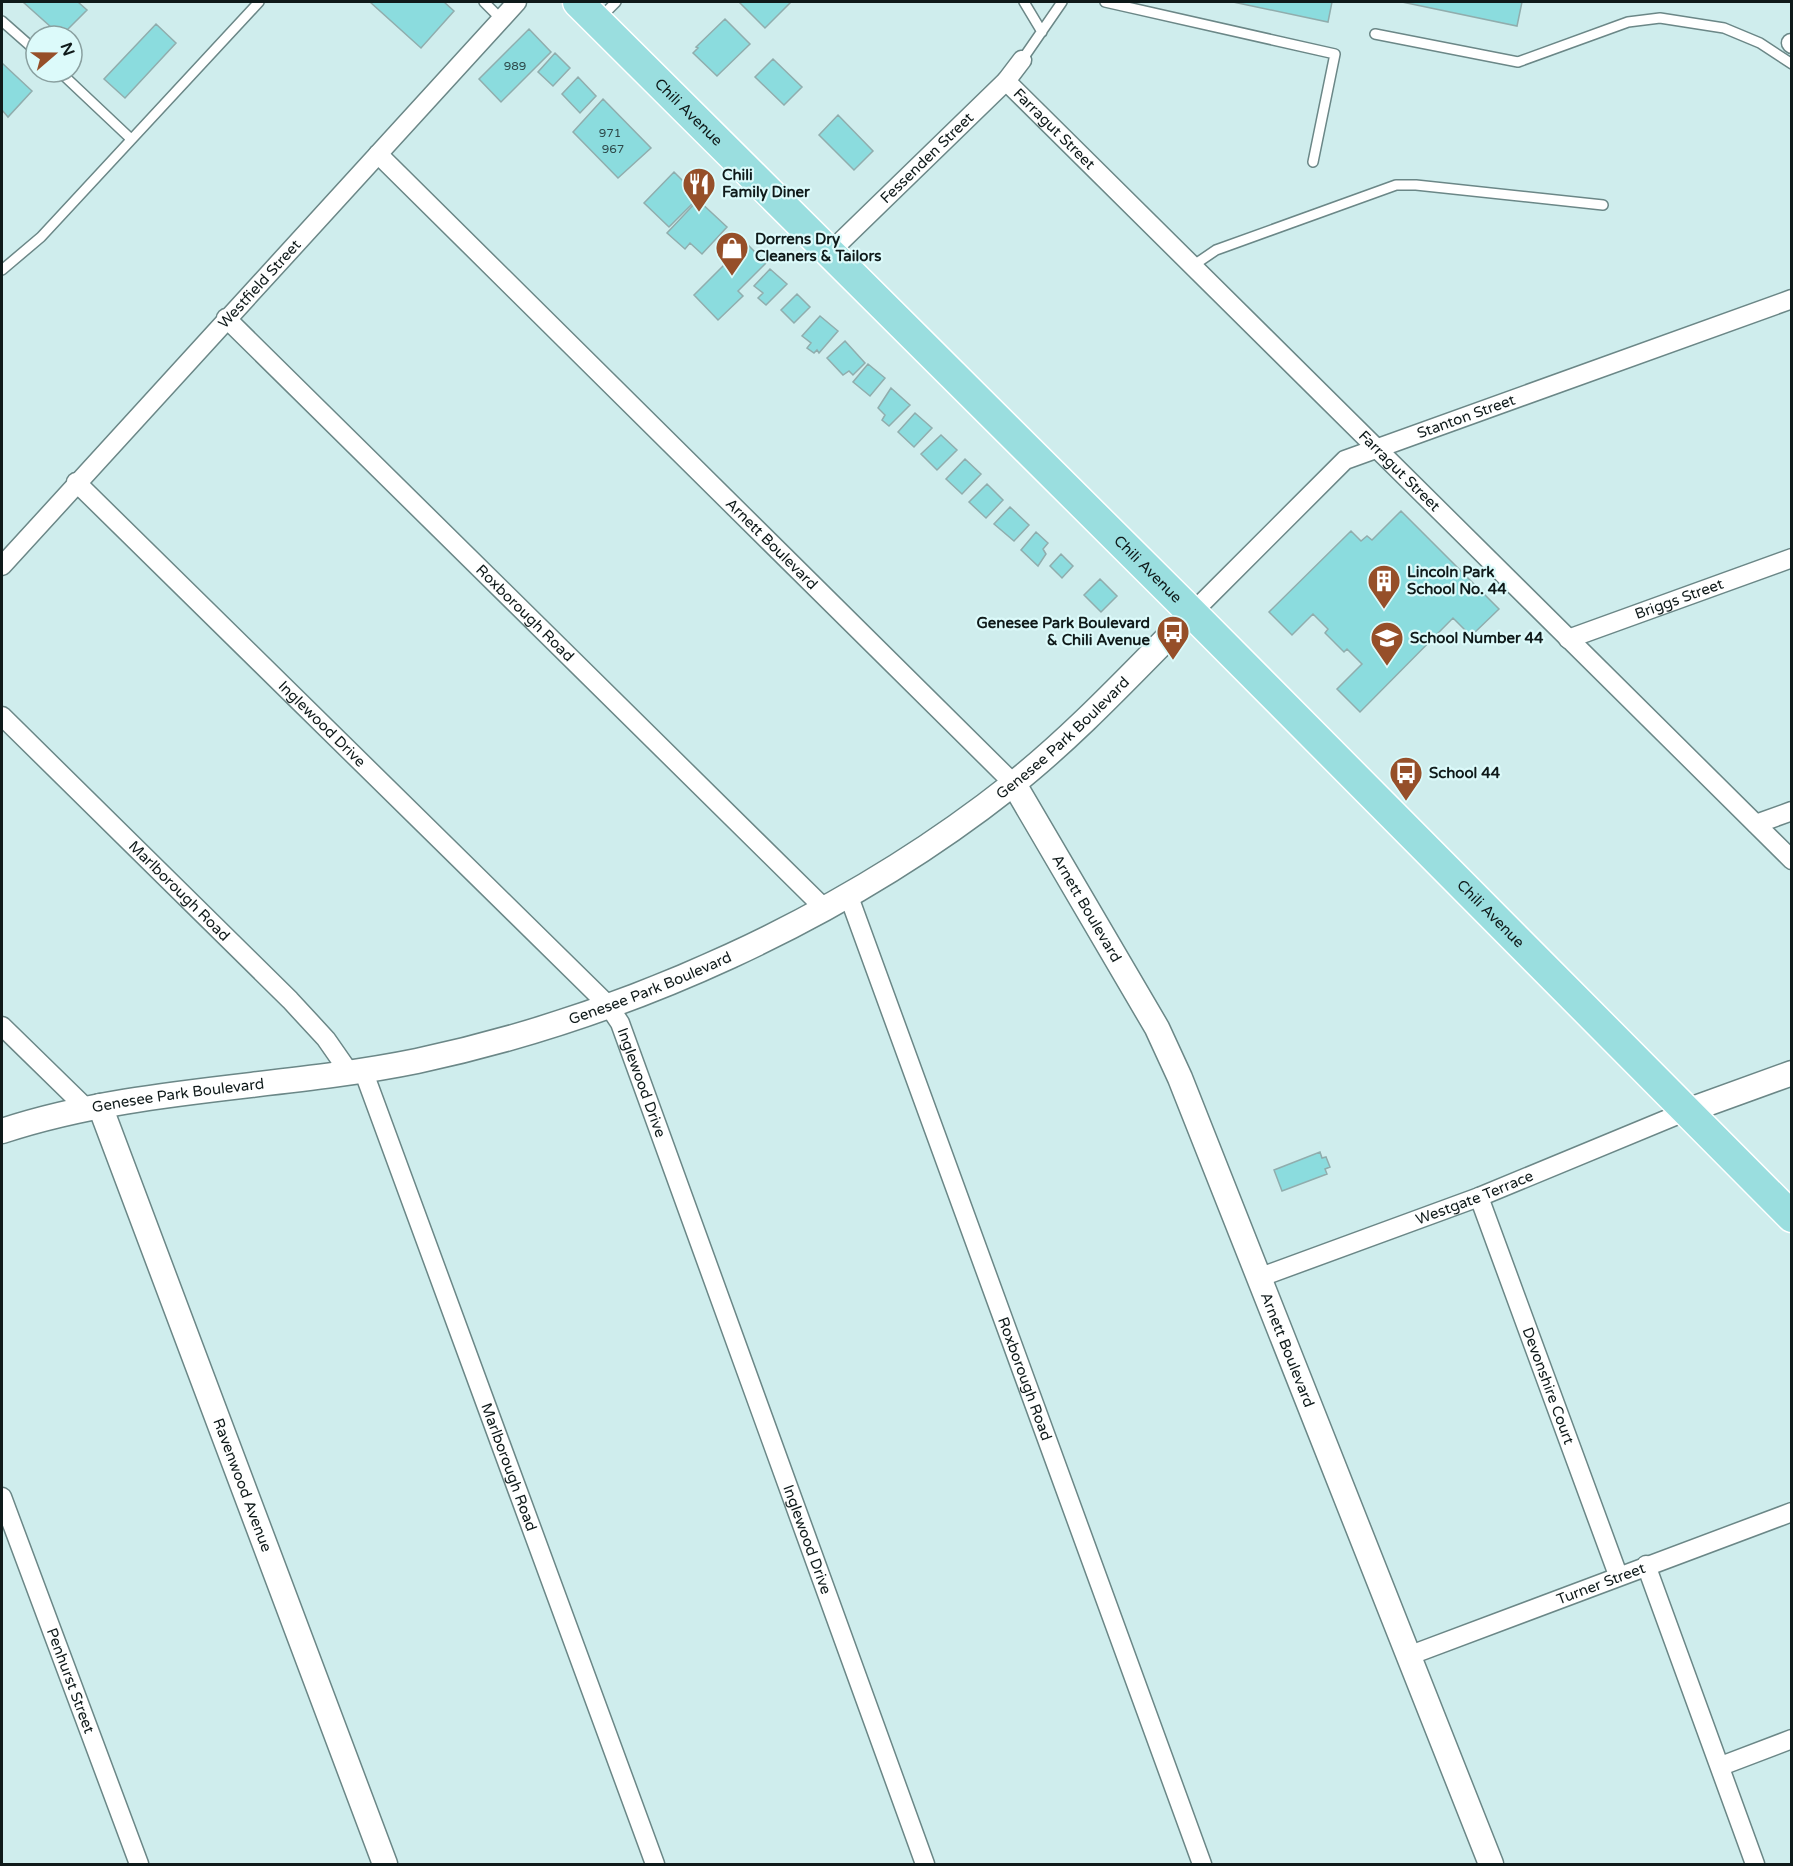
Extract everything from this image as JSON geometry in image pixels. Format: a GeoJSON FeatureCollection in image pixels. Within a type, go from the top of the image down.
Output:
{"type":"FeatureCollection","features":[{"type":"Feature","properties":{"kind":"main road","name":"Chili Avenue"},"geometry":{"type":"LineString","coordinates":[[597,8],[830,252],[1791,1217]]}},
{"type":"Feature","properties":{"kind":"street","name":"Westfield Street"},"geometry":{"type":"LineString","coordinates":[[2,566],[76,482],[517,2]]}},
{"type":"Feature","properties":{"kind":"street","name":"Fessenden Street"},"geometry":{"type":"LineString","coordinates":[[830,252],[1006,81],[1022,60]]}},
{"type":"Feature","properties":{"kind":"street","name":"Farragut Street"},"geometry":{"type":"LineString","coordinates":[[1006,81],[1791,860]]}},
{"type":"Feature","properties":{"kind":"street","name":"Arnett Boulevard"},"geometry":{"type":"LineString","coordinates":[[378,154],[1014,783],[1157,1029],[1180,1078],[1491,1864]]}},
{"type":"Feature","properties":{"kind":"street","name":"Stanton Street"},"geometry":{"type":"LineString","coordinates":[[1192,613],[1337,467],[1350,458],[1791,299]]}},
{"type":"Feature","properties":{"kind":"street","name":"Roxborough Road"},"geometry":{"type":"LineString","coordinates":[[226,318],[824,908]]}},
{"type":"Feature","properties":{"kind":"street","name":"Inglewood Drive"},"geometry":{"type":"LineString","coordinates":[[76,482],[608,1005],[620,1023],[925,1864]]}},
{"type":"Feature","properties":{"kind":"street","name":"Briggs Street"},"geometry":{"type":"LineString","coordinates":[[1568,639],[1791,558]]}},
{"type":"Feature","properties":{"kind":"street","name":"Genesee Park Boulevard"},"geometry":{"type":"LineString","coordinates":[[2,1131],[93,1107],[356,1071],[476,1047],[608,1005],[734,953],[824,908],[923,849],[1014,783],[1096,708],[1192,613]]}},
{"type":"Feature","properties":{"kind":"street","name":"Marlborough Road"},"geometry":{"type":"LineString","coordinates":[[2,716],[290,1000],[356,1071],[655,1864]]}},
{"type":"Feature","properties":{"kind":"street"},"geometry":{"type":"LineString","coordinates":[[1756,824],[1791,811]]}},
{"type":"Feature","properties":{"kind":"street","name":"Roxborough Road"},"geometry":{"type":"LineString","coordinates":[[848,894],[1202,1864]]}},
{"type":"Feature","properties":{"kind":"street","name":"Ravenwood Avenue"},"geometry":{"type":"LineString","coordinates":[[2,1026],[93,1107],[385,1864]]}},
{"type":"Feature","properties":{"kind":"street"},"geometry":{"type":"LineString","coordinates":[[1687,1111],[1791,1073]]}},
{"type":"Feature","properties":{"kind":"street","name":"Westgate Terrace"},"geometry":{"type":"LineString","coordinates":[[1258,1278],[1479,1197],[1687,1111]]}},
{"type":"Feature","properties":{"kind":"street","name":"Devonshire Court"},"geometry":{"type":"LineString","coordinates":[[1479,1197],[1618,1575]]}},
{"type":"Feature","properties":{"kind":"street","name":"Penhurst Street"},"geometry":{"type":"LineString","coordinates":[[2,1497],[139,1864]]}},
{"type":"Feature","properties":{"kind":"street","name":"Turner Street"},"geometry":{"type":"LineString","coordinates":[[1408,1656],[1618,1575],[1791,1512]]}},
{"type":"Feature","properties":{"kind":"street"},"geometry":{"type":"LineString","coordinates":[[1646,1565],[1755,1864]]}},
{"type":"Feature","properties":{"kind":"street"},"geometry":{"type":"LineString","coordinates":[[1721,1766],[1791,1739]]}},
{"type":"Feature","properties":{"kind":"lane"},"geometry":{"type":"LineString","coordinates":[[2,270],[41,237],[258,2]]}},
{"type":"Feature","properties":{"kind":"lane"},"geometry":{"type":"LineString","coordinates":[[484,2],[501,19]]}},
{"type":"Feature","properties":{"kind":"lane"},"geometry":{"type":"LineString","coordinates":[[1024,2],[1042,32]]}},
{"type":"Feature","properties":{"kind":"lane"},"geometry":{"type":"LineString","coordinates":[[1022,60],[1062,2]]}},
{"type":"Feature","properties":{"kind":"lane"},"geometry":{"type":"LineString","coordinates":[[1105,2],[1335,54],[1313,162]]}},
{"type":"Feature","properties":{"kind":"lane"},"geometry":{"type":"LineString","coordinates":[[1375,34],[1518,62],[1628,22],[1660,18],[1724,28],[1760,44],[1791,64]]}},
{"type":"Feature","properties":{"kind":"lane"},"geometry":{"type":"LineString","coordinates":[[2,21],[24,40]]}},
{"type":"Feature","properties":{"kind":"lane"},"geometry":{"type":"LineString","coordinates":[[73,84],[131,139]]}},
{"type":"Feature","properties":{"kind":"lane"},"geometry":{"type":"LineString","coordinates":[[1191,267],[1215,250],[1396,185],[1416,185],[1603,205]]}},
{"type":"Feature","properties":{"kind":"building"},"geometry":{"type":"Polygon","coordinates":[[[23,2],[78,2],[87,10],[73,24],[48,24],[23,2]]]}},
{"type":"Feature","properties":{"kind":"building"},"geometry":{"type":"Polygon","coordinates":[[[370,2],[444,2],[454,11],[421,48],[370,2]]]}},
{"type":"Feature","properties":{"kind":"building"},"geometry":{"type":"Polygon","coordinates":[[[739,2],[791,2],[765,28],[739,2]]]}},
{"type":"Feature","properties":{"kind":"building"},"geometry":{"type":"Polygon","coordinates":[[[1233,2],[1332,2],[1328,22],[1233,2]]]}},
{"type":"Feature","properties":{"kind":"building"},"geometry":{"type":"Polygon","coordinates":[[[1402,2],[1522,2],[1517,26],[1402,2]]]}},
{"type":"Feature","properties":{"kind":"building"},"geometry":{"type":"Polygon","coordinates":[[[725,19],[750,44],[717,76],[693,53],[698,48],[696,47],[725,19]]]}},
{"type":"Feature","properties":{"kind":"building"},"geometry":{"type":"Polygon","coordinates":[[[156,24],[176,43],[125,98],[104,79],[156,24]]]}},
{"type":"Feature","properties":{"kind":"building"},"geometry":{"type":"Polygon","coordinates":[[[529,29],[551,52],[501,102],[479,79],[529,29]]]}},
{"type":"Feature","properties":{"kind":"building"},"geometry":{"type":"Polygon","coordinates":[[[555,53],[570,68],[553,86],[538,72],[555,53]]]}},
{"type":"Feature","properties":{"kind":"building"},"geometry":{"type":"Polygon","coordinates":[[[773,59],[802,87],[784,105],[755,77],[773,59]]]}},
{"type":"Feature","properties":{"kind":"building"},"geometry":{"type":"Polygon","coordinates":[[[2,63],[32,91],[8,117],[2,110],[2,63]]]}},
{"type":"Feature","properties":{"kind":"building"},"geometry":{"type":"Polygon","coordinates":[[[578,77],[596,96],[580,113],[562,94],[578,77]]]}},
{"type":"Feature","properties":{"kind":"building"},"geometry":{"type":"Polygon","coordinates":[[[603,99],[651,148],[618,178],[573,132],[603,99]]]}},
{"type":"Feature","properties":{"kind":"building"},"geometry":{"type":"Polygon","coordinates":[[[838,115],[873,151],[854,170],[819,135],[838,115]]]}},
{"type":"Feature","properties":{"kind":"building"},"geometry":{"type":"Polygon","coordinates":[[[674,172],[699,197],[669,227],[644,203],[674,172]]]}},
{"type":"Feature","properties":{"kind":"building","name":"Chili Family Diner"},"geometry":{"type":"Polygon","coordinates":[[[698,200],[727,227],[702,254],[690,243],[685,249],[667,233],[698,200]]]}},
{"type":"Feature","properties":{"kind":"building","name":"Dorrens Dry Cleaners & Tailors"},"geometry":{"type":"Polygon","coordinates":[[[746,243],[766,263],[738,291],[743,296],[718,320],[694,295],[746,243]]]}},
{"type":"Feature","properties":{"kind":"building"},"geometry":{"type":"Polygon","coordinates":[[[770,269],[787,284],[766,305],[758,298],[763,293],[754,286],[770,269]]]}},
{"type":"Feature","properties":{"kind":"building"},"geometry":{"type":"Polygon","coordinates":[[[797,294],[810,307],[794,323],[781,310],[797,294]]]}},
{"type":"Feature","properties":{"kind":"building"},"geometry":{"type":"Polygon","coordinates":[[[820,316],[838,331],[819,353],[817,350],[814,353],[807,348],[811,343],[802,336],[820,316]]]}},
{"type":"Feature","properties":{"kind":"building"},"geometry":{"type":"Polygon","coordinates":[[[845,341],[865,363],[853,375],[849,371],[843,375],[827,358],[845,341]]]}},
{"type":"Feature","properties":{"kind":"building"},"geometry":{"type":"Polygon","coordinates":[[[868,364],[885,378],[870,396],[853,382],[868,364]]]}},
{"type":"Feature","properties":{"kind":"building"},"geometry":{"type":"Polygon","coordinates":[[[891,388],[910,405],[889,426],[882,420],[885,415],[878,408],[891,388]]]}},
{"type":"Feature","properties":{"kind":"building"},"geometry":{"type":"Polygon","coordinates":[[[915,413],[932,428],[914,447],[898,432],[915,413]]]}},
{"type":"Feature","properties":{"kind":"building"},"geometry":{"type":"Polygon","coordinates":[[[941,435],[957,450],[937,470],[921,454],[941,435]]]}},
{"type":"Feature","properties":{"kind":"building"},"geometry":{"type":"Polygon","coordinates":[[[965,459],[981,474],[962,494],[946,479],[965,459]]]}},
{"type":"Feature","properties":{"kind":"building"},"geometry":{"type":"Polygon","coordinates":[[[987,484],[1003,500],[986,518],[969,502],[987,484]]]}},
{"type":"Feature","properties":{"kind":"building"},"geometry":{"type":"Polygon","coordinates":[[[1010,507],[1029,525],[1014,541],[994,524],[1010,507]]]}},
{"type":"Feature","properties":{"kind":"building","name":"Lincoln Park School No. 44"},"geometry":{"type":"Polygon","coordinates":[[[1401,511],[1499,609],[1471,636],[1453,618],[1360,712],[1337,689],[1362,664],[1347,649],[1344,652],[1325,633],[1328,629],[1313,614],[1292,635],[1269,612],[1351,531],[1361,541],[1367,536],[1372,540],[1401,511]]]}},
{"type":"Feature","properties":{"kind":"building"},"geometry":{"type":"Polygon","coordinates":[[[1036,532],[1048,543],[1043,549],[1046,554],[1038,566],[1021,550],[1036,532]]]}},
{"type":"Feature","properties":{"kind":"building"},"geometry":{"type":"Polygon","coordinates":[[[1061,554],[1073,566],[1062,578],[1050,566],[1061,554]]]}},
{"type":"Feature","properties":{"kind":"building"},"geometry":{"type":"Polygon","coordinates":[[[1100,579],[1117,596],[1101,612],[1084,595],[1100,579]]]}},
{"type":"Feature","properties":{"kind":"building"},"geometry":{"type":"Polygon","coordinates":[[[1320,1152],[1322,1158],[1326,1157],[1330,1167],[1325,1169],[1327,1174],[1282,1191],[1274,1170],[1320,1152]]]}},
{"type":"Feature","properties":{"kind":"place","name":"Chili Family Diner"},"geometry":{"type":"Point","coordinates":[699,213]}},
{"type":"Feature","properties":{"kind":"place","name":"Dorrens Dry Cleaners & Tailors"},"geometry":{"type":"Point","coordinates":[732,277]}},
{"type":"Feature","properties":{"kind":"place","name":"Lincoln Park School No. 44"},"geometry":{"type":"Point","coordinates":[1384,610]}},
{"type":"Feature","properties":{"kind":"place","name":"Genesee Park Boulevard & Chili Avenue"},"geometry":{"type":"Point","coordinates":[1173,661]}},
{"type":"Feature","properties":{"kind":"place","name":"School Number 44"},"geometry":{"type":"Point","coordinates":[1387,667]}},
{"type":"Feature","properties":{"kind":"place","name":"School 44"},"geometry":{"type":"Point","coordinates":[1406,802]}}]}
